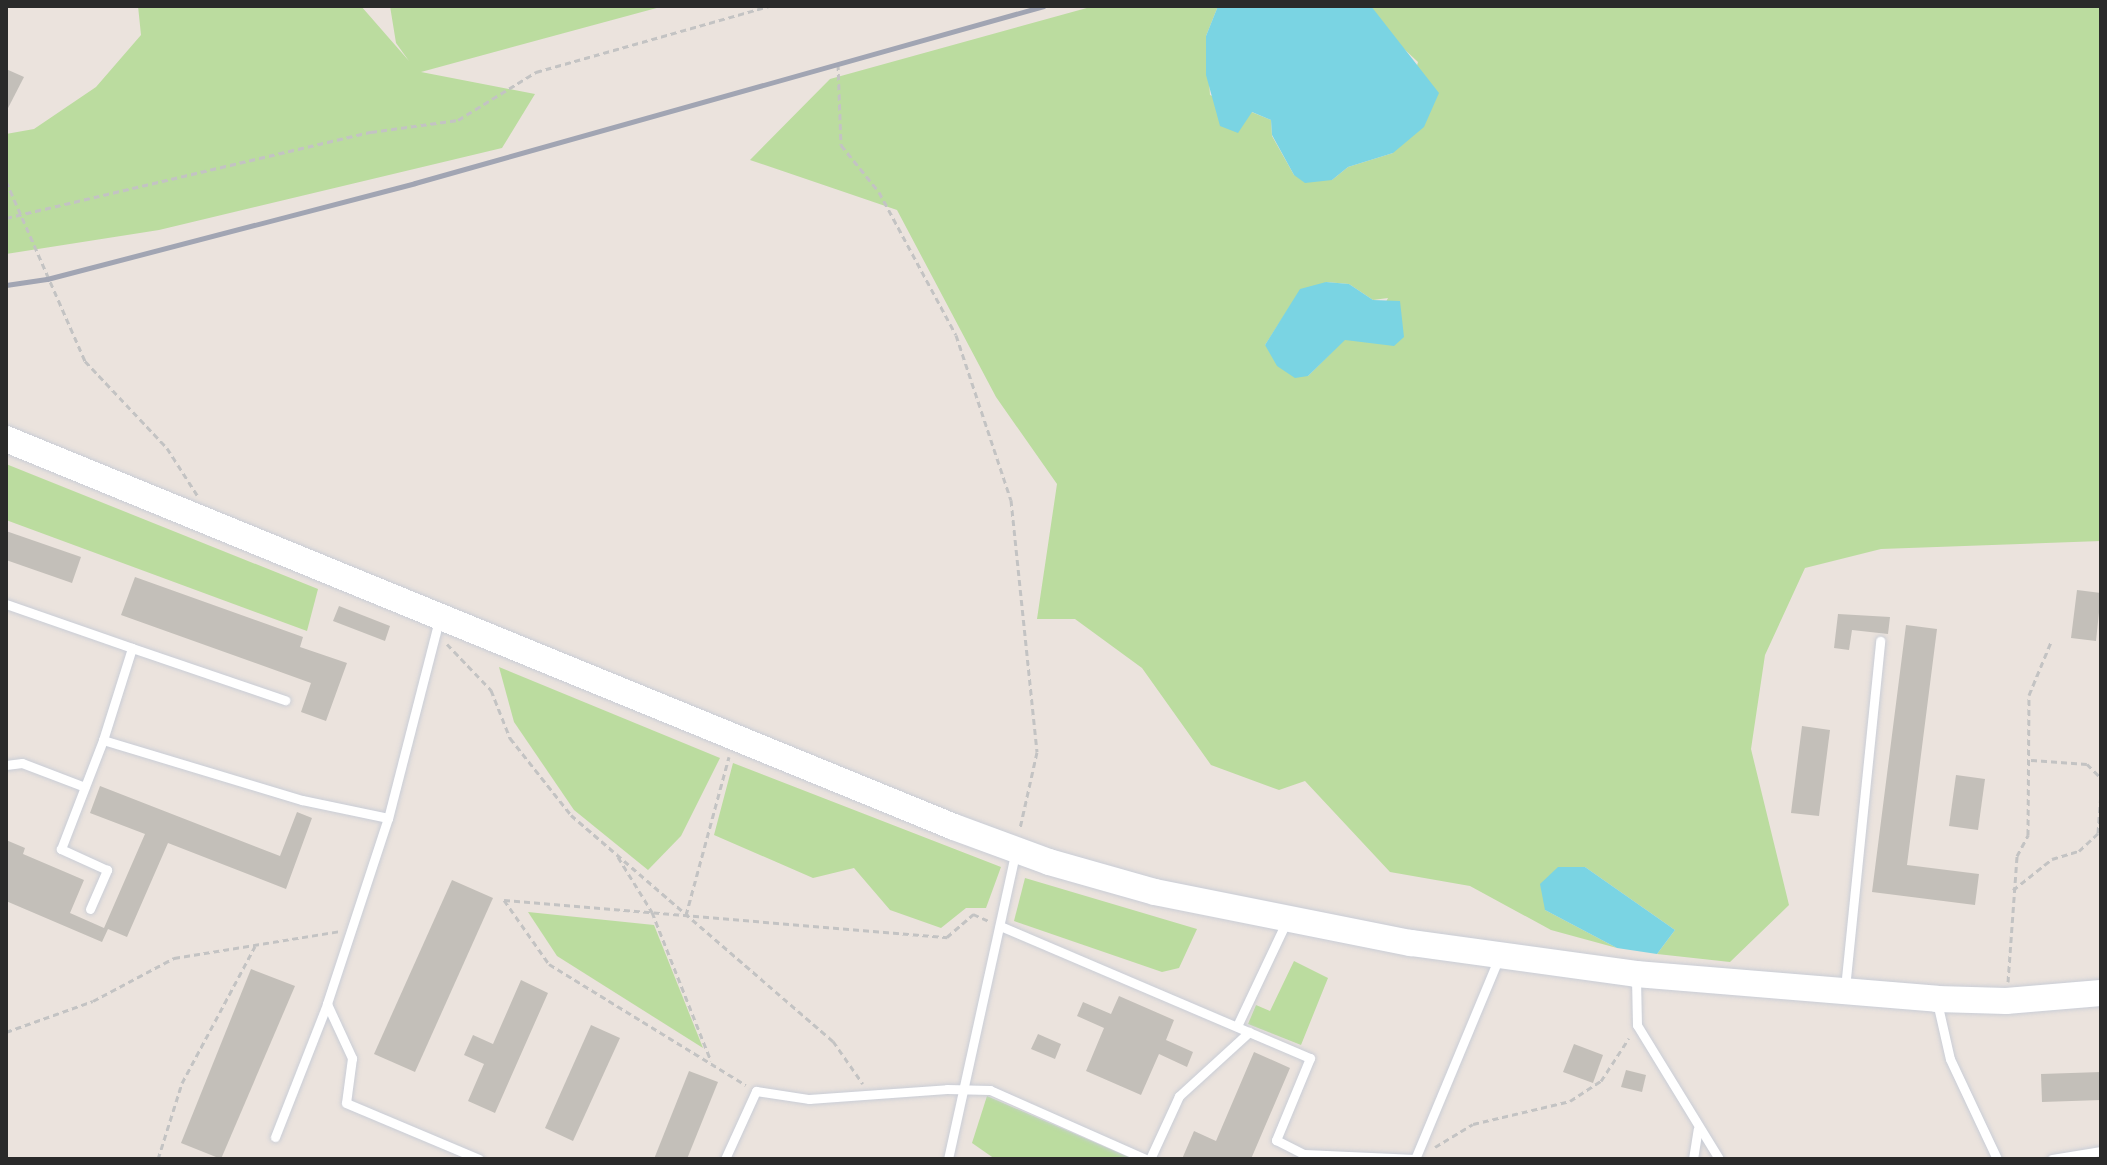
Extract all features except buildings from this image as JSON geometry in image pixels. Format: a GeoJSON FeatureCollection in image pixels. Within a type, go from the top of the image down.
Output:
{"type":"FeatureCollection","features":[{"type":"Feature","properties":{"kind":"street"},"geometry":{"type":"LineString","coordinates":[[6,439],[208,521],[438,624],[734,737],[1016,850],[1155,892],[1287,920],[1499,957],[1636,974],[1937,999],[2006,1001],[2101,993]]}},
{"type":"Feature","properties":{"kind":"lane"},"geometry":{"type":"LineString","coordinates":[[6,604],[285,700]]}},
{"type":"Feature","properties":{"kind":"lane"},"geometry":{"type":"LineString","coordinates":[[275,1137],[327,1004],[388,818],[438,624]]}},
{"type":"Feature","properties":{"kind":"lane"},"geometry":{"type":"LineString","coordinates":[[1845,991],[1880,641]]}},
{"type":"Feature","properties":{"kind":"lane"},"geometry":{"type":"LineString","coordinates":[[90,909],[107,870],[61,849],[103,740],[132,648]]}},
{"type":"Feature","properties":{"kind":"lane"},"geometry":{"type":"LineString","coordinates":[[103,740],[302,800],[388,818]]}},
{"type":"Feature","properties":{"kind":"lane"},"geometry":{"type":"LineString","coordinates":[[6,765],[22,763],[85,787]]}},
{"type":"Feature","properties":{"kind":"lane"},"geometry":{"type":"LineString","coordinates":[[948,1159],[1016,850]]}},
{"type":"Feature","properties":{"kind":"lane"},"geometry":{"type":"LineString","coordinates":[[1237,1026],[1287,920]]}},
{"type":"Feature","properties":{"kind":"lane"},"geometry":{"type":"LineString","coordinates":[[1000,926],[1310,1058],[1276,1140],[1303,1156],[1415,1159],[1499,957]]}},
{"type":"Feature","properties":{"kind":"lane"},"geometry":{"type":"LineString","coordinates":[[1636,974],[1637,1025],[1719,1159]]}},
{"type":"Feature","properties":{"kind":"lane"},"geometry":{"type":"LineString","coordinates":[[1937,999],[1950,1059],[1997,1159]]}},
{"type":"Feature","properties":{"kind":"lane"},"geometry":{"type":"LineString","coordinates":[[327,1004],[352,1058],[346,1103],[479,1159]]}},
{"type":"Feature","properties":{"kind":"lane"},"geometry":{"type":"LineString","coordinates":[[725,1159],[756,1091],[809,1099],[963,1089],[990,1090],[1148,1159],[1179,1096],[1249,1032]]}},
{"type":"Feature","properties":{"kind":"lane"},"geometry":{"type":"LineString","coordinates":[[1693,1159],[1698,1129]]}},
{"type":"Feature","properties":{"kind":"lane"},"geometry":{"type":"LineString","coordinates":[[2052,1159],[2101,1151]]}},
{"type":"Feature","properties":{"kind":"path"},"geometry":{"type":"LineString","coordinates":[[6,218],[371,132],[458,120],[536,72],[770,6]]}},
{"type":"Feature","properties":{"kind":"path"},"geometry":{"type":"LineString","coordinates":[[838,64],[841,145],[879,192],[956,335],[1011,500],[1037,752],[1016,850]]}},
{"type":"Feature","properties":{"kind":"path"},"geometry":{"type":"LineString","coordinates":[[6,181],[85,361],[167,448],[193,485],[208,521]]}},
{"type":"Feature","properties":{"kind":"path"},"geometry":{"type":"LineString","coordinates":[[438,624],[491,690],[510,738],[571,815],[833,1041],[870,1094]]}},
{"type":"Feature","properties":{"kind":"path"},"geometry":{"type":"LineString","coordinates":[[2006,1001],[2017,856],[2028,835],[2029,695],[2051,642]]}},
{"type":"Feature","properties":{"kind":"path"},"geometry":{"type":"LineString","coordinates":[[686,915],[734,737]]}},
{"type":"Feature","properties":{"kind":"path"},"geometry":{"type":"LineString","coordinates":[[2029,760],[2087,764],[2101,778]]}},
{"type":"Feature","properties":{"kind":"path"},"geometry":{"type":"LineString","coordinates":[[2013,890],[2052,859],[2079,851],[2098,833],[2101,792]]}},
{"type":"Feature","properties":{"kind":"path"},"geometry":{"type":"LineString","coordinates":[[616,854],[652,912],[712,1064]]}},
{"type":"Feature","properties":{"kind":"path"},"geometry":{"type":"LineString","coordinates":[[756,1091],[549,964],[504,900],[947,937],[973,914],[1000,926]]}},
{"type":"Feature","properties":{"kind":"path"},"geometry":{"type":"LineString","coordinates":[[6,1032],[93,1001],[174,958],[353,928]]}},
{"type":"Feature","properties":{"kind":"path"},"geometry":{"type":"LineString","coordinates":[[158,1159],[182,1083],[255,946]]}},
{"type":"Feature","properties":{"kind":"path"},"geometry":{"type":"LineString","coordinates":[[1415,1159],[1473,1124],[1570,1101],[1601,1081],[1637,1025]]}},
{"type":"Feature","properties":{"kind":"green space"},"geometry":{"type":"Polygon","coordinates":[[[138,6],[361,6],[409,61],[396,43],[390,6],[664,6],[421,72],[535,94],[502,148],[159,230],[6,254],[6,134],[34,129],[96,87],[141,35],[138,6]]]}},
{"type":"Feature","properties":{"kind":"green space"},"geometry":{"type":"Polygon","coordinates":[[[1094,6],[1218,6],[1206,36],[1210,95],[1271,120],[1272,136],[1294,175],[1332,180],[1348,167],[1393,153],[1418,62],[1387,33],[1371,6],[2101,6],[2101,541],[1881,549],[1805,568],[1765,655],[1751,749],[1789,905],[1730,962],[1657,954],[1675,930],[1585,867],[1545,910],[1617,948],[1551,930],[1470,886],[1390,872],[1305,781],[1279,790],[1211,765],[1142,668],[1075,619],[1037,619],[1057,484],[996,397],[897,210],[750,160],[830,79],[1094,6]],[[1326,282],[1287,311],[1265,345],[1308,376],[1344,340],[1366,340],[1388,298],[1373,300],[1349,284],[1326,282]]]}},
{"type":"Feature","properties":{"kind":"green space"},"geometry":{"type":"Polygon","coordinates":[[[6,464],[318,589],[307,631],[6,520],[6,464]]]}},
{"type":"Feature","properties":{"kind":"green space"},"geometry":{"type":"Polygon","coordinates":[[[499,667],[720,758],[681,836],[648,870],[574,810],[514,722],[499,667]]]}},
{"type":"Feature","properties":{"kind":"green space"},"geometry":{"type":"Polygon","coordinates":[[[733,763],[1001,867],[986,908],[966,908],[941,928],[890,910],[854,868],[813,878],[714,835],[733,763]]]}},
{"type":"Feature","properties":{"kind":"green space"},"geometry":{"type":"Polygon","coordinates":[[[1025,878],[1197,929],[1179,968],[1162,972],[1014,921],[1025,878]]]}},
{"type":"Feature","properties":{"kind":"green space"},"geometry":{"type":"Polygon","coordinates":[[[528,912],[654,925],[703,1048],[557,956],[528,912]]]}},
{"type":"Feature","properties":{"kind":"green space"},"geometry":{"type":"Polygon","coordinates":[[[1294,961],[1328,978],[1301,1045],[1248,1024],[1256,1005],[1270,1011],[1294,961]]]}},
{"type":"Feature","properties":{"kind":"green space"},"geometry":{"type":"Polygon","coordinates":[[[987,1096],[1133,1159],[995,1159],[972,1143],[987,1096]]]}},
{"type":"Feature","properties":{"kind":"water"},"geometry":{"type":"Polygon","coordinates":[[[1218,6],[1371,6],[1439,93],[1424,127],[1393,153],[1348,167],[1332,180],[1305,183],[1294,175],[1272,135],[1271,120],[1252,112],[1238,133],[1220,126],[1206,75],[1206,36],[1218,6]]]}},
{"type":"Feature","properties":{"kind":"water"},"geometry":{"type":"Polygon","coordinates":[[[1326,282],[1349,284],[1373,300],[1400,301],[1404,337],[1394,346],[1345,340],[1308,376],[1295,378],[1277,366],[1265,345],[1300,289],[1326,282]]]}},
{"type":"Feature","properties":{"kind":"water"},"geometry":{"type":"Polygon","coordinates":[[[1558,867],[1585,867],[1675,930],[1657,954],[1617,948],[1545,910],[1540,884],[1558,867]]]}},
{"type":"Feature","properties":{"kind":"railway"},"geometry":{"type":"LineString","coordinates":[[6,285],[47,279],[415,183],[1044,6]]}}]}
